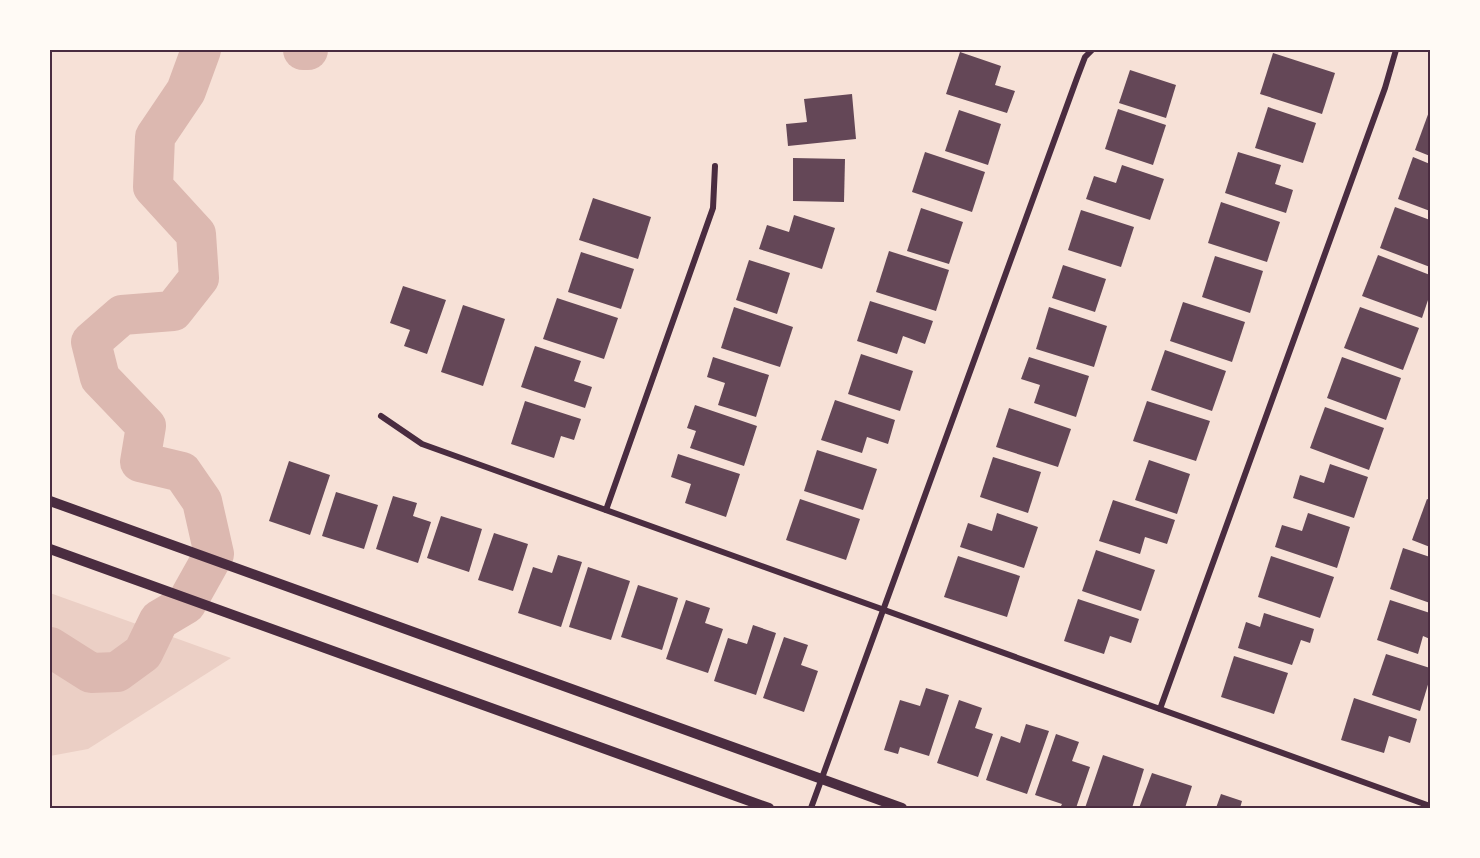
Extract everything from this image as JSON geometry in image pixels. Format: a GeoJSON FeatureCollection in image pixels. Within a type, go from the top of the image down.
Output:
{"type":"FeatureCollection","features":[{"type":"Feature","properties":{"kind":"street"},"geometry":{"type":"LineString","coordinates":[[811,808],[1077,78],[1085,57],[1092,50]]}},
{"type":"Feature","properties":{"kind":"street"},"geometry":{"type":"LineString","coordinates":[[1160,709],[1385,88],[1396,50]]}},
{"type":"Feature","properties":{"kind":"street"},"geometry":{"type":"LineString","coordinates":[[606,510],[713,208],[715,166]]}},
{"type":"Feature","properties":{"kind":"street"},"geometry":{"type":"LineString","coordinates":[[381,416],[422,444],[1431,806]]}},
{"type":"Feature","properties":{"kind":"street"},"geometry":{"type":"LineString","coordinates":[[50,501],[902,808]]}},
{"type":"Feature","properties":{"kind":"street"},"geometry":{"type":"LineString","coordinates":[[50,549],[769,808]]}},
{"type":"Feature","properties":{"kind":"shaded area"},"geometry":{"type":"Polygon","coordinates":[[[50,593],[231,658],[88,749],[50,756],[50,593]]]}},
{"type":"Feature","properties":{"kind":"building"},"geometry":{"type":"Polygon","coordinates":[[[960,52],[1001,66],[995,85],[1015,91],[1007,113],[946,94],[960,52]]]}},
{"type":"Feature","properties":{"kind":"building"},"geometry":{"type":"Polygon","coordinates":[[[1273,53],[1335,73],[1322,114],[1260,94],[1273,53]]]}},
{"type":"Feature","properties":{"kind":"building"},"geometry":{"type":"Polygon","coordinates":[[[1130,70],[1176,85],[1166,118],[1119,103],[1130,70]]]}},
{"type":"Feature","properties":{"kind":"building"},"geometry":{"type":"Polygon","coordinates":[[[852,94],[856,139],[788,146],[786,124],[807,122],[804,99],[852,94]]]}},
{"type":"Feature","properties":{"kind":"building"},"geometry":{"type":"Polygon","coordinates":[[[1268,107],[1316,123],[1303,163],[1255,148],[1268,107]]]}},
{"type":"Feature","properties":{"kind":"building"},"geometry":{"type":"Polygon","coordinates":[[[1118,109],[1166,125],[1153,165],[1105,149],[1118,109]]]}},
{"type":"Feature","properties":{"kind":"building"},"geometry":{"type":"Polygon","coordinates":[[[1430,109],[1430,156],[1415,150],[1430,109]]]}},
{"type":"Feature","properties":{"kind":"building"},"geometry":{"type":"Polygon","coordinates":[[[959,110],[1001,124],[988,165],[945,151],[959,110]]]}},
{"type":"Feature","properties":{"kind":"building"},"geometry":{"type":"Polygon","coordinates":[[[925,152],[985,172],[972,212],[912,192],[925,152]]]}},
{"type":"Feature","properties":{"kind":"building"},"geometry":{"type":"Polygon","coordinates":[[[1238,152],[1281,165],[1275,184],[1293,190],[1286,213],[1225,193],[1238,152]]]}},
{"type":"Feature","properties":{"kind":"building"},"geometry":{"type":"Polygon","coordinates":[[[1413,157],[1430,164],[1430,211],[1398,199],[1413,157]]]}},
{"type":"Feature","properties":{"kind":"building"},"geometry":{"type":"Polygon","coordinates":[[[793,158],[845,159],[844,202],[793,201],[793,158]]]}},
{"type":"Feature","properties":{"kind":"building"},"geometry":{"type":"Polygon","coordinates":[[[1122,165],[1164,179],[1150,220],[1086,199],[1094,176],[1116,183],[1122,165]]]}},
{"type":"Feature","properties":{"kind":"building"},"geometry":{"type":"Polygon","coordinates":[[[593,198],[651,217],[638,259],[579,240],[593,198]]]}},
{"type":"Feature","properties":{"kind":"building"},"geometry":{"type":"Polygon","coordinates":[[[1221,202],[1280,222],[1267,262],[1208,243],[1221,202]]]}},
{"type":"Feature","properties":{"kind":"building"},"geometry":{"type":"Polygon","coordinates":[[[1395,207],[1430,220],[1430,267],[1380,248],[1395,207]]]}},
{"type":"Feature","properties":{"kind":"building"},"geometry":{"type":"Polygon","coordinates":[[[921,208],[963,222],[949,264],[907,251],[921,208]]]}},
{"type":"Feature","properties":{"kind":"building"},"geometry":{"type":"Polygon","coordinates":[[[1081,210],[1134,227],[1121,267],[1068,250],[1081,210]]]}},
{"type":"Feature","properties":{"kind":"building"},"geometry":{"type":"Polygon","coordinates":[[[794,215],[835,228],[822,269],[759,249],[767,225],[789,232],[794,215]]]}},
{"type":"Feature","properties":{"kind":"building"},"geometry":{"type":"Polygon","coordinates":[[[889,251],[949,270],[936,311],[876,292],[889,251]]]}},
{"type":"Feature","properties":{"kind":"building"},"geometry":{"type":"Polygon","coordinates":[[[581,252],[634,269],[621,309],[568,292],[581,252]]]}},
{"type":"Feature","properties":{"kind":"building"},"geometry":{"type":"Polygon","coordinates":[[[1378,255],[1430,275],[1430,294],[1422,318],[1362,296],[1378,255]]]}},
{"type":"Feature","properties":{"kind":"building"},"geometry":{"type":"Polygon","coordinates":[[[1215,256],[1263,271],[1250,313],[1202,297],[1215,256]]]}},
{"type":"Feature","properties":{"kind":"building"},"geometry":{"type":"Polygon","coordinates":[[[749,260],[790,273],[777,314],[736,300],[749,260]]]}},
{"type":"Feature","properties":{"kind":"building"},"geometry":{"type":"Polygon","coordinates":[[[1063,265],[1106,279],[1095,312],[1052,298],[1063,265]]]}},
{"type":"Feature","properties":{"kind":"building"},"geometry":{"type":"Polygon","coordinates":[[[403,286],[446,300],[427,354],[404,346],[410,330],[390,323],[403,286]]]}},
{"type":"Feature","properties":{"kind":"building"},"geometry":{"type":"Polygon","coordinates":[[[557,298],[618,318],[604,359],[543,339],[557,298]]]}},
{"type":"Feature","properties":{"kind":"building"},"geometry":{"type":"Polygon","coordinates":[[[870,301],[933,321],[925,344],[903,336],[897,354],[857,341],[870,301]]]}},
{"type":"Feature","properties":{"kind":"building"},"geometry":{"type":"Polygon","coordinates":[[[1183,302],[1245,322],[1232,362],[1170,341],[1183,302]]]}},
{"type":"Feature","properties":{"kind":"building"},"geometry":{"type":"Polygon","coordinates":[[[463,305],[505,319],[483,386],[441,372],[463,305]]]}},
{"type":"Feature","properties":{"kind":"building"},"geometry":{"type":"Polygon","coordinates":[[[734,307],[793,327],[780,367],[721,348],[734,307]]]}},
{"type":"Feature","properties":{"kind":"building"},"geometry":{"type":"Polygon","coordinates":[[[1049,307],[1107,326],[1094,367],[1036,349],[1049,307]]]}},
{"type":"Feature","properties":{"kind":"building"},"geometry":{"type":"Polygon","coordinates":[[[1360,307],[1419,328],[1403,370],[1344,348],[1360,307]]]}},
{"type":"Feature","properties":{"kind":"building"},"geometry":{"type":"Polygon","coordinates":[[[535,346],[581,361],[574,381],[592,387],[585,408],[521,387],[535,346]]]}},
{"type":"Feature","properties":{"kind":"building"},"geometry":{"type":"Polygon","coordinates":[[[1165,350],[1226,371],[1212,411],[1151,390],[1165,350]]]}},
{"type":"Feature","properties":{"kind":"building"},"geometry":{"type":"Polygon","coordinates":[[[861,354],[913,371],[900,411],[848,394],[861,354]]]}},
{"type":"Feature","properties":{"kind":"building"},"geometry":{"type":"Polygon","coordinates":[[[713,357],[769,375],[756,417],[718,405],[725,383],[707,377],[713,357]]]}},
{"type":"Feature","properties":{"kind":"building"},"geometry":{"type":"Polygon","coordinates":[[[1029,357],[1089,376],[1076,417],[1034,403],[1040,385],[1021,379],[1029,357]]]}},
{"type":"Feature","properties":{"kind":"building"},"geometry":{"type":"Polygon","coordinates":[[[1342,357],[1401,378],[1386,420],[1327,398],[1342,357]]]}},
{"type":"Feature","properties":{"kind":"building"},"geometry":{"type":"Polygon","coordinates":[[[835,400],[895,420],[888,444],[867,437],[862,453],[821,440],[835,400]]]}},
{"type":"Feature","properties":{"kind":"building"},"geometry":{"type":"Polygon","coordinates":[[[525,401],[581,419],[574,440],[561,436],[554,458],[511,444],[525,401]]]}},
{"type":"Feature","properties":{"kind":"building"},"geometry":{"type":"Polygon","coordinates":[[[1147,401],[1210,421],[1196,461],[1133,441],[1147,401]]]}},
{"type":"Feature","properties":{"kind":"building"},"geometry":{"type":"Polygon","coordinates":[[[695,405],[757,426],[744,466],[690,448],[696,431],[687,428],[695,405]]]}},
{"type":"Feature","properties":{"kind":"building"},"geometry":{"type":"Polygon","coordinates":[[[1325,407],[1384,428],[1369,470],[1310,448],[1325,407]]]}},
{"type":"Feature","properties":{"kind":"building"},"geometry":{"type":"Polygon","coordinates":[[[1009,408],[1071,429],[1058,467],[996,447],[1009,408]]]}},
{"type":"Feature","properties":{"kind":"building"},"geometry":{"type":"Polygon","coordinates":[[[817,450],[877,469],[863,510],[804,491],[817,450]]]}},
{"type":"Feature","properties":{"kind":"building"},"geometry":{"type":"Polygon","coordinates":[[[678,454],[740,474],[726,517],[685,503],[691,484],[671,477],[678,454]]]}},
{"type":"Feature","properties":{"kind":"building"},"geometry":{"type":"Polygon","coordinates":[[[993,457],[1041,472],[1028,513],[980,497],[993,457]]]}},
{"type":"Feature","properties":{"kind":"building"},"geometry":{"type":"Polygon","coordinates":[[[1149,460],[1190,474],[1177,514],[1135,500],[1149,460]]]}},
{"type":"Feature","properties":{"kind":"building"},"geometry":{"type":"Polygon","coordinates":[[[289,461],[330,475],[310,535],[269,521],[289,461]]]}},
{"type":"Feature","properties":{"kind":"building"},"geometry":{"type":"Polygon","coordinates":[[[1330,464],[1368,477],[1354,518],[1293,498],[1300,475],[1324,483],[1330,464]]]}},
{"type":"Feature","properties":{"kind":"building"},"geometry":{"type":"Polygon","coordinates":[[[336,492],[378,505],[364,549],[322,536],[336,492]]]}},
{"type":"Feature","properties":{"kind":"building"},"geometry":{"type":"Polygon","coordinates":[[[393,496],[417,503],[413,516],[431,522],[418,563],[376,549],[393,496]]]}},
{"type":"Feature","properties":{"kind":"building"},"geometry":{"type":"Polygon","coordinates":[[[800,499],[860,519],[846,560],[786,540],[800,499]]]}},
{"type":"Feature","properties":{"kind":"building"},"geometry":{"type":"Polygon","coordinates":[[[1427,499],[1430,500],[1430,547],[1412,540],[1427,499]]]}},
{"type":"Feature","properties":{"kind":"building"},"geometry":{"type":"Polygon","coordinates":[[[1113,500],[1175,520],[1167,544],[1145,537],[1140,554],[1099,541],[1113,500]]]}},
{"type":"Feature","properties":{"kind":"building"},"geometry":{"type":"Polygon","coordinates":[[[997,513],[1038,527],[1024,568],[960,547],[968,523],[992,531],[997,513]]]}},
{"type":"Feature","properties":{"kind":"building"},"geometry":{"type":"Polygon","coordinates":[[[1308,513],[1350,527],[1337,568],[1275,547],[1282,525],[1302,531],[1308,513]]]}},
{"type":"Feature","properties":{"kind":"building"},"geometry":{"type":"Polygon","coordinates":[[[441,516],[482,529],[469,572],[427,558],[441,516]]]}},
{"type":"Feature","properties":{"kind":"building"},"geometry":{"type":"Polygon","coordinates":[[[494,533],[528,544],[513,591],[478,580],[494,533]]]}},
{"type":"Feature","properties":{"kind":"building"},"geometry":{"type":"Polygon","coordinates":[[[1403,548],[1430,557],[1430,603],[1390,589],[1403,548]]]}},
{"type":"Feature","properties":{"kind":"building"},"geometry":{"type":"Polygon","coordinates":[[[1096,550],[1155,570],[1141,611],[1082,591],[1096,550]]]}},
{"type":"Feature","properties":{"kind":"building"},"geometry":{"type":"Polygon","coordinates":[[[558,555],[582,562],[561,627],[518,613],[533,567],[552,573],[558,555]]]}},
{"type":"Feature","properties":{"kind":"building"},"geometry":{"type":"Polygon","coordinates":[[[958,556],[1020,576],[1007,617],[944,597],[958,556]]]}},
{"type":"Feature","properties":{"kind":"building"},"geometry":{"type":"Polygon","coordinates":[[[1271,556],[1334,577],[1320,618],[1258,597],[1271,556]]]}},
{"type":"Feature","properties":{"kind":"building"},"geometry":{"type":"Polygon","coordinates":[[[588,567],[630,581],[611,640],[569,627],[588,567]]]}},
{"type":"Feature","properties":{"kind":"building"},"geometry":{"type":"Polygon","coordinates":[[[638,585],[678,598],[662,650],[621,637],[638,585]]]}},
{"type":"Feature","properties":{"kind":"building"},"geometry":{"type":"Polygon","coordinates":[[[1078,599],[1139,619],[1131,643],[1110,636],[1104,654],[1064,641],[1078,599]]]}},
{"type":"Feature","properties":{"kind":"building"},"geometry":{"type":"Polygon","coordinates":[[[686,600],[710,608],[705,623],[723,629],[708,673],[666,659],[686,600]]]}},
{"type":"Feature","properties":{"kind":"building"},"geometry":{"type":"Polygon","coordinates":[[[1390,600],[1430,613],[1430,639],[1423,636],[1418,654],[1377,640],[1390,600]]]}},
{"type":"Feature","properties":{"kind":"building"},"geometry":{"type":"Polygon","coordinates":[[[1264,613],[1314,629],[1310,643],[1301,640],[1292,665],[1238,648],[1246,622],[1260,627],[1264,613]]]}},
{"type":"Feature","properties":{"kind":"building"},"geometry":{"type":"Polygon","coordinates":[[[753,625],[776,633],[756,695],[714,681],[728,638],[747,644],[753,625]]]}},
{"type":"Feature","properties":{"kind":"building"},"geometry":{"type":"Polygon","coordinates":[[[784,637],[808,645],[801,665],[818,671],[804,712],[763,698],[784,637]]]}},
{"type":"Feature","properties":{"kind":"building"},"geometry":{"type":"Polygon","coordinates":[[[1386,654],[1430,668],[1430,678],[1420,711],[1372,695],[1386,654]]]}},
{"type":"Feature","properties":{"kind":"building"},"geometry":{"type":"Polygon","coordinates":[[[1234,656],[1288,673],[1274,714],[1221,697],[1234,656]]]}},
{"type":"Feature","properties":{"kind":"building"},"geometry":{"type":"Polygon","coordinates":[[[926,688],[949,695],[929,756],[900,747],[898,754],[884,750],[900,700],[920,706],[926,688]]]}},
{"type":"Feature","properties":{"kind":"building"},"geometry":{"type":"Polygon","coordinates":[[[1354,698],[1417,719],[1410,743],[1389,736],[1384,753],[1341,740],[1354,698]]]}},
{"type":"Feature","properties":{"kind":"building"},"geometry":{"type":"Polygon","coordinates":[[[959,700],[982,708],[975,728],[993,734],[978,777],[937,763],[959,700]]]}},
{"type":"Feature","properties":{"kind":"building"},"geometry":{"type":"Polygon","coordinates":[[[1026,724],[1049,731],[1027,794],[986,780],[1001,736],[1020,743],[1026,724]]]}},
{"type":"Feature","properties":{"kind":"building"},"geometry":{"type":"Polygon","coordinates":[[[1056,734],[1079,742],[1072,761],[1090,767],[1076,808],[1060,808],[1062,804],[1035,795],[1056,734]]]}},
{"type":"Feature","properties":{"kind":"building"},"geometry":{"type":"Polygon","coordinates":[[[1103,755],[1144,769],[1132,808],[1085,808],[1103,755]]]}},
{"type":"Feature","properties":{"kind":"building"},"geometry":{"type":"Polygon","coordinates":[[[1152,773],[1192,786],[1185,808],[1139,808],[1152,773]]]}},
{"type":"Feature","properties":{"kind":"building"},"geometry":{"type":"Polygon","coordinates":[[[1221,794],[1242,801],[1240,808],[1216,808],[1221,794]]]}},
{"type":"Feature","properties":{"kind":"waterway"},"geometry":{"type":"LineString","coordinates":[[50,647],[91,673],[117,672],[143,653],[159,620],[186,604],[214,554],[202,501],[182,472],[140,462],[146,426],[100,378],[91,342],[122,315],[173,311],[199,278],[196,234],[153,187],[155,137],[186,91],[201,50]]}},
{"type":"Feature","properties":{"kind":"waterway"},"geometry":{"type":"LineString","coordinates":[[303,50],[308,50]]}}]}
